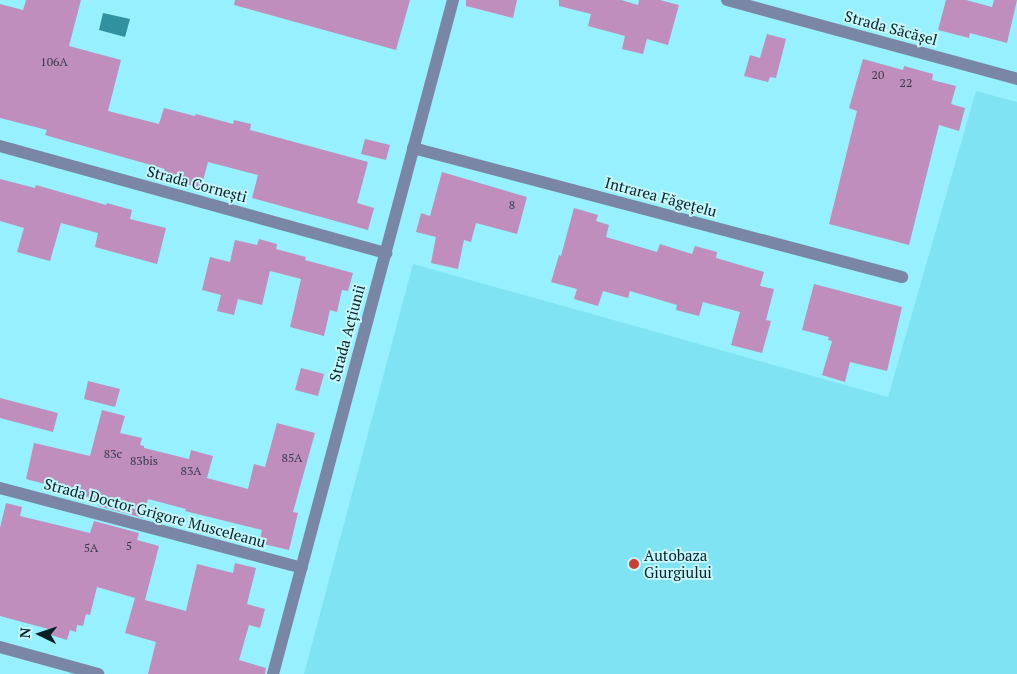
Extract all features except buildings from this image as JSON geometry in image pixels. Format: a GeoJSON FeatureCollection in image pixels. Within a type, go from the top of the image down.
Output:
{"type":"FeatureCollection","features":[{"type":"Feature","properties":{"kind":"street","name":"Strada Acțiunii"},"geometry":{"type":"LineString","coordinates":[[273,674],[452,0]]}},
{"type":"Feature","properties":{"kind":"street","name":"Strada Săcășel"},"geometry":{"type":"LineString","coordinates":[[727,0],[1017,79]]}},
{"type":"Feature","properties":{"kind":"street","name":"Strada Cornești"},"geometry":{"type":"LineString","coordinates":[[0,146],[386,253]]}},
{"type":"Feature","properties":{"kind":"street","name":"Intrarea Făgețelu"},"geometry":{"type":"LineString","coordinates":[[413,148],[902,277]]}},
{"type":"Feature","properties":{"kind":"street","name":"Strada Doctor Grigore Musceleanu"},"geometry":{"type":"LineString","coordinates":[[0,488],[302,568]]}},
{"type":"Feature","properties":{"kind":"street"},"geometry":{"type":"LineString","coordinates":[[0,646],[98,674]]}},
{"type":"Feature","properties":{"kind":"shaded area"},"geometry":{"type":"Polygon","coordinates":[[[103,13],[130,19],[125,37],[99,30],[103,13]]]}},
{"type":"Feature","properties":{"kind":"shaded area"},"geometry":{"type":"Polygon","coordinates":[[[976,91],[1017,102],[1017,674],[304,674],[413,264],[888,397],[976,91]]]}},
{"type":"Feature","properties":{"kind":"place","name":"Autobaza Giurgiului"},"geometry":{"type":"Point","coordinates":[634,564]}}]}
